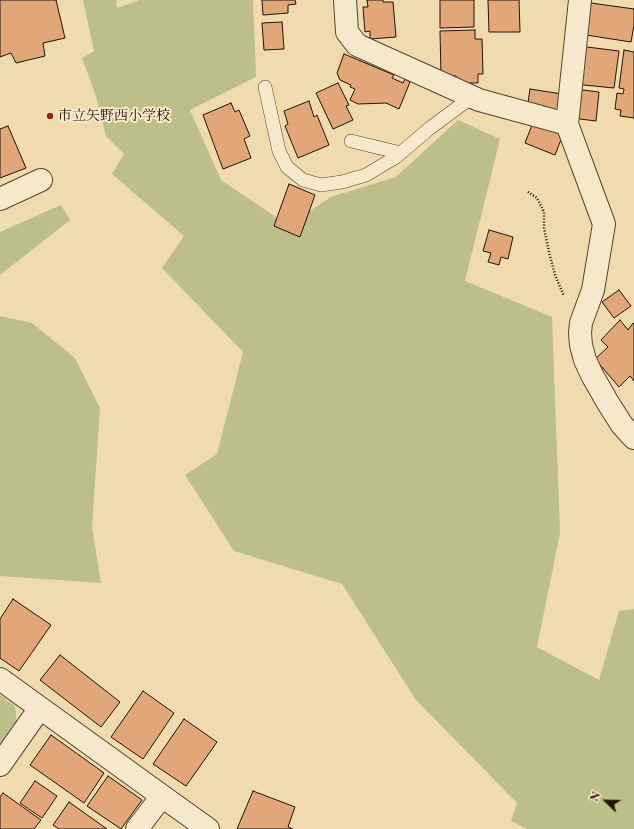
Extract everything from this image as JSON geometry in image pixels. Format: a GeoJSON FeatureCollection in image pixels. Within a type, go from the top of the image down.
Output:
{"type":"FeatureCollection","features":[{"type":"Feature","properties":{"kind":"street"},"geometry":{"type":"LineString","coordinates":[[345,0],[347,32],[357,45],[472,97],[567,124]]}},
{"type":"Feature","properties":{"kind":"street"},"geometry":{"type":"LineString","coordinates":[[580,0],[567,124],[604,224],[593,290],[581,323],[581,345],[585,360],[592,375],[611,409],[622,425],[634,438]]}},
{"type":"Feature","properties":{"kind":"street"},"geometry":{"type":"LineString","coordinates":[[0,198],[41,180]]}},
{"type":"Feature","properties":{"kind":"street"},"geometry":{"type":"LineString","coordinates":[[0,678],[208,829]]}},
{"type":"Feature","properties":{"kind":"street"},"geometry":{"type":"LineString","coordinates":[[0,765],[40,708]]}},
{"type":"Feature","properties":{"kind":"street"},"geometry":{"type":"LineString","coordinates":[[138,829],[162,796]]}},
{"type":"Feature","properties":{"kind":"lane"},"geometry":{"type":"LineString","coordinates":[[265,87],[279,151],[287,167],[303,180],[321,185],[342,182],[366,175],[401,153],[430,128],[472,97]]}},
{"type":"Feature","properties":{"kind":"lane"},"geometry":{"type":"LineString","coordinates":[[351,141],[401,153]]}},
{"type":"Feature","properties":{"kind":"path"},"geometry":{"type":"LineString","coordinates":[[528,192],[537,198],[544,212],[544,228],[555,275],[566,301],[581,323]]}},
{"type":"Feature","properties":{"kind":"green space"},"geometry":{"type":"Polygon","coordinates":[[[83,0],[116,0],[117,8],[140,0],[253,0],[256,77],[190,110],[221,180],[288,225],[331,197],[396,177],[458,120],[500,139],[465,281],[552,317],[560,533],[537,647],[599,680],[619,611],[634,609],[634,829],[527,829],[511,821],[517,803],[416,700],[342,584],[234,551],[185,475],[217,454],[243,352],[162,268],[184,236],[112,174],[124,154],[106,136],[96,96],[82,58],[94,51],[83,0]]]}},
{"type":"Feature","properties":{"kind":"green space"},"geometry":{"type":"Polygon","coordinates":[[[61,205],[70,220],[0,275],[0,232],[61,205]]]}},
{"type":"Feature","properties":{"kind":"green space"},"geometry":{"type":"Polygon","coordinates":[[[0,316],[32,323],[75,358],[100,408],[92,527],[101,583],[0,576],[0,316]]]}},
{"type":"Feature","properties":{"kind":"green space"},"geometry":{"type":"Polygon","coordinates":[[[0,695],[15,706],[17,723],[0,746],[0,695]]]}},
{"type":"Feature","properties":{"kind":"building"},"geometry":{"type":"Polygon","coordinates":[[[0,0],[56,0],[65,38],[43,43],[45,56],[16,63],[11,53],[0,57],[0,0]]]}},
{"type":"Feature","properties":{"kind":"building"},"geometry":{"type":"Polygon","coordinates":[[[262,0],[295,0],[296,4],[288,5],[288,13],[263,15],[262,0]]]}},
{"type":"Feature","properties":{"kind":"building"},"geometry":{"type":"Polygon","coordinates":[[[367,0],[383,0],[383,2],[393,2],[396,37],[370,39],[370,31],[365,32],[363,7],[368,7],[367,0]]]}},
{"type":"Feature","properties":{"kind":"building"},"geometry":{"type":"Polygon","coordinates":[[[440,0],[474,0],[474,27],[440,28],[440,0]]]}},
{"type":"Feature","properties":{"kind":"building"},"geometry":{"type":"Polygon","coordinates":[[[488,0],[519,0],[520,32],[489,32],[488,0]]]}},
{"type":"Feature","properties":{"kind":"building"},"geometry":{"type":"Polygon","coordinates":[[[591,3],[634,9],[634,25],[631,42],[586,35],[591,3]]]}},
{"type":"Feature","properties":{"kind":"building"},"geometry":{"type":"Polygon","coordinates":[[[282,22],[284,49],[264,50],[262,23],[282,22]]]}},
{"type":"Feature","properties":{"kind":"building"},"geometry":{"type":"Polygon","coordinates":[[[475,30],[475,39],[482,39],[483,74],[478,74],[478,83],[457,83],[456,76],[441,76],[440,31],[475,30]]]}},
{"type":"Feature","properties":{"kind":"building"},"geometry":{"type":"Polygon","coordinates":[[[579,46],[619,51],[614,88],[574,84],[579,46]]]}},
{"type":"Feature","properties":{"kind":"building"},"geometry":{"type":"Polygon","coordinates":[[[624,50],[634,52],[634,118],[620,116],[621,110],[615,109],[617,93],[623,94],[624,89],[619,88],[624,50]]]}},
{"type":"Feature","properties":{"kind":"building"},"geometry":{"type":"Polygon","coordinates":[[[344,54],[394,75],[392,78],[403,83],[405,79],[410,82],[399,109],[386,103],[358,104],[350,100],[355,89],[350,87],[351,85],[340,80],[337,73],[344,54]]]}},
{"type":"Feature","properties":{"kind":"building"},"geometry":{"type":"Polygon","coordinates":[[[338,83],[349,105],[346,106],[353,120],[333,129],[316,93],[338,83]]]}},
{"type":"Feature","properties":{"kind":"building"},"geometry":{"type":"Polygon","coordinates":[[[530,89],[562,94],[558,116],[527,110],[530,89]]]}},
{"type":"Feature","properties":{"kind":"building"},"geometry":{"type":"Polygon","coordinates":[[[575,89],[599,92],[596,121],[572,118],[575,89]]]}},
{"type":"Feature","properties":{"kind":"building"},"geometry":{"type":"Polygon","coordinates":[[[309,101],[314,117],[317,115],[329,145],[298,158],[285,126],[288,124],[284,111],[309,101]]]}},
{"type":"Feature","properties":{"kind":"building"},"geometry":{"type":"Polygon","coordinates":[[[231,103],[235,112],[239,110],[250,136],[244,139],[251,158],[223,169],[203,115],[231,103]]]}},
{"type":"Feature","properties":{"kind":"building"},"geometry":{"type":"Polygon","coordinates":[[[534,120],[564,132],[555,155],[525,143],[534,120]]]}},
{"type":"Feature","properties":{"kind":"building"},"geometry":{"type":"Polygon","coordinates":[[[8,126],[26,168],[0,178],[0,129],[8,126]]]}},
{"type":"Feature","properties":{"kind":"building"},"geometry":{"type":"Polygon","coordinates":[[[289,184],[315,195],[300,237],[274,226],[289,184]]]}},
{"type":"Feature","properties":{"kind":"building"},"geometry":{"type":"Polygon","coordinates":[[[489,230],[513,237],[508,259],[501,257],[499,265],[488,262],[491,253],[483,251],[489,230]]]}},
{"type":"Feature","properties":{"kind":"building"},"geometry":{"type":"Polygon","coordinates":[[[619,290],[631,306],[614,318],[602,302],[619,290]]]}},
{"type":"Feature","properties":{"kind":"building"},"geometry":{"type":"Polygon","coordinates":[[[620,320],[628,330],[633,323],[634,324],[634,381],[630,376],[619,387],[595,359],[608,347],[601,340],[620,320]]]}},
{"type":"Feature","properties":{"kind":"building"},"geometry":{"type":"Polygon","coordinates":[[[13,599],[51,625],[19,671],[0,658],[0,619],[13,599]]]}},
{"type":"Feature","properties":{"kind":"building"},"geometry":{"type":"Polygon","coordinates":[[[60,655],[120,702],[101,727],[40,680],[60,655]]]}},
{"type":"Feature","properties":{"kind":"building"},"geometry":{"type":"Polygon","coordinates":[[[143,691],[174,713],[143,759],[111,737],[143,691]]]}},
{"type":"Feature","properties":{"kind":"building"},"geometry":{"type":"Polygon","coordinates":[[[184,719],[217,742],[186,786],[153,764],[184,719]]]}},
{"type":"Feature","properties":{"kind":"building"},"geometry":{"type":"Polygon","coordinates":[[[51,735],[104,773],[84,803],[30,765],[51,735]]]}},
{"type":"Feature","properties":{"kind":"building"},"geometry":{"type":"Polygon","coordinates":[[[108,776],[142,800],[121,829],[87,806],[108,776]]]}},
{"type":"Feature","properties":{"kind":"building"},"geometry":{"type":"Polygon","coordinates":[[[35,781],[57,796],[42,818],[20,803],[35,781]]]}},
{"type":"Feature","properties":{"kind":"building"},"geometry":{"type":"Polygon","coordinates":[[[253,791],[295,807],[288,827],[293,829],[237,829],[253,791]]]}},
{"type":"Feature","properties":{"kind":"building"},"geometry":{"type":"Polygon","coordinates":[[[3,793],[41,820],[34,829],[0,829],[0,797],[3,793]]]}},
{"type":"Feature","properties":{"kind":"building"},"geometry":{"type":"Polygon","coordinates":[[[69,802],[107,829],[59,829],[53,825],[69,802]]]}},
{"type":"Feature","properties":{"kind":"place","name":"市立矢野西小学校"},"geometry":{"type":"Point","coordinates":[50,116]}}]}
